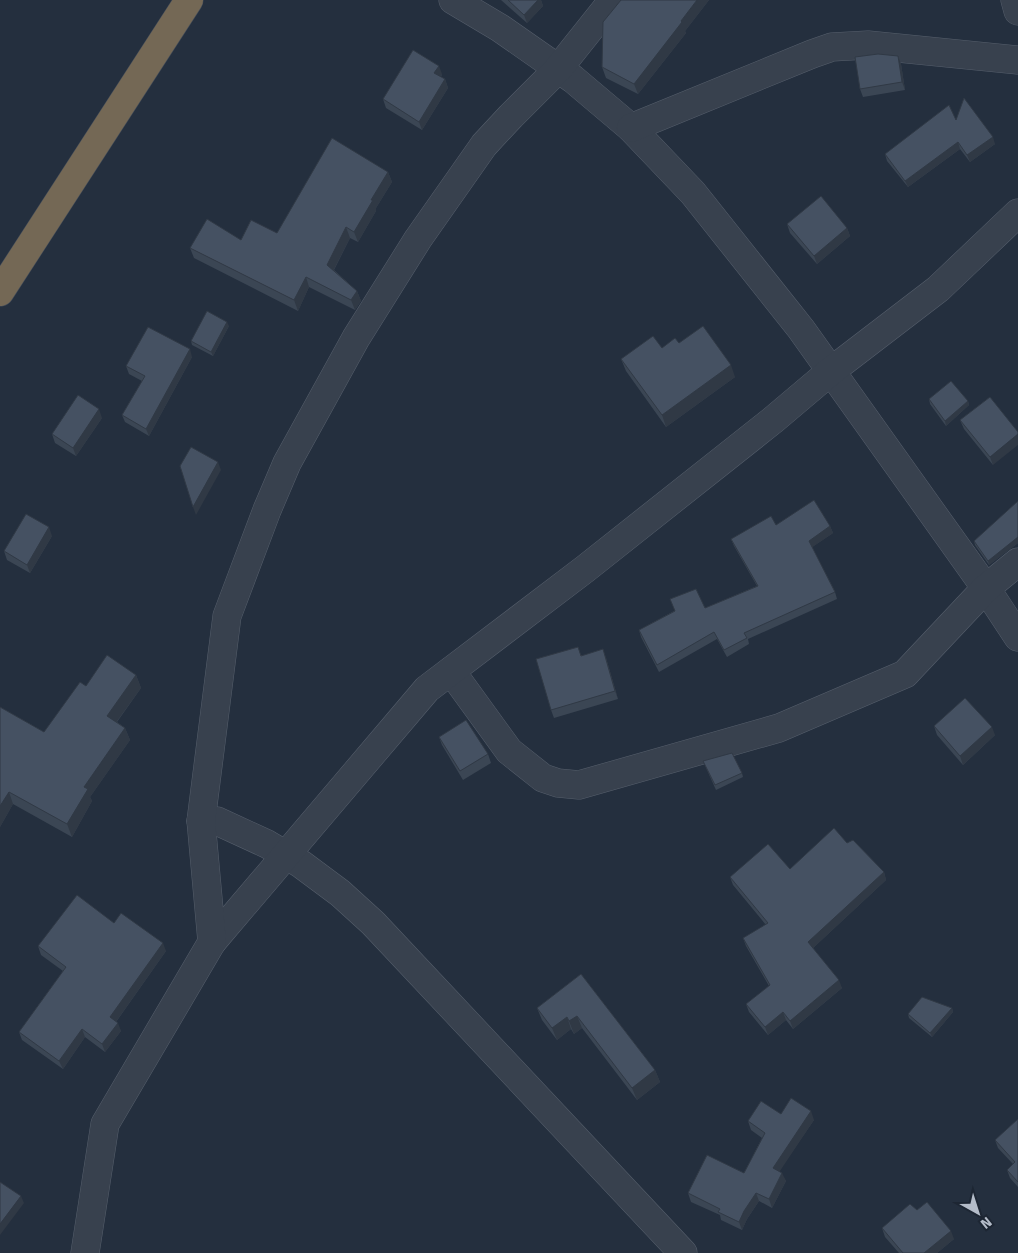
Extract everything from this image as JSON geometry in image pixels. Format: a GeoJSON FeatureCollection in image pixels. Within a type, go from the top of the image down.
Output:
{"type":"FeatureCollection","features":[{"type":"Feature","properties":{"kind":"highway"},"geometry":{"type":"LineString","coordinates":[[0,292],[189,0]]}},
{"type":"Feature","properties":{"kind":"street"},"geometry":{"type":"LineString","coordinates":[[453,0],[500,28],[573,79],[631,128],[693,193],[801,329],[1017,633]]}},
{"type":"Feature","properties":{"kind":"street"},"geometry":{"type":"LineString","coordinates":[[212,942],[202,821],[227,616],[287,463],[356,338],[418,239],[484,146],[558,69],[613,0]]}},
{"type":"Feature","properties":{"kind":"street"},"geometry":{"type":"LineString","coordinates":[[1015,0],[1018,11]]}},
{"type":"Feature","properties":{"kind":"street"},"geometry":{"type":"LineString","coordinates":[[631,128],[832,47],[868,45],[1018,60]]}},
{"type":"Feature","properties":{"kind":"street"},"geometry":{"type":"LineString","coordinates":[[85,1253],[105,1124],[212,942],[427,689],[585,569],[831,371],[938,289],[1018,213]]}},
{"type":"Feature","properties":{"kind":"street"},"geometry":{"type":"LineString","coordinates":[[452,671],[509,751],[543,778],[558,783],[579,785],[779,728],[905,674],[985,589],[1018,562]]}},
{"type":"Feature","properties":{"kind":"street"},"geometry":{"type":"LineString","coordinates":[[202,821],[217,821],[286,855],[340,893],[374,923],[683,1253]]}},
{"type":"Feature","properties":{"kind":"building"},"geometry":{"type":"Polygon","coordinates":[[[508,0],[538,0],[524,15],[508,0]]]}},
{"type":"Feature","properties":{"kind":"building"},"geometry":{"type":"Polygon","coordinates":[[[621,0],[697,0],[634,84],[602,67],[603,22],[621,0]]]}},
{"type":"Feature","properties":{"kind":"building"},"geometry":{"type":"Polygon","coordinates":[[[413,50],[439,66],[434,73],[445,79],[419,122],[383,99],[413,50]]]}},
{"type":"Feature","properties":{"kind":"building"},"geometry":{"type":"Polygon","coordinates":[[[878,54],[898,56],[902,82],[860,89],[855,57],[878,54]]]}},
{"type":"Feature","properties":{"kind":"building"},"geometry":{"type":"Polygon","coordinates":[[[964,98],[993,137],[967,155],[958,142],[905,181],[885,154],[949,105],[956,120],[964,98]]]}},
{"type":"Feature","properties":{"kind":"building"},"geometry":{"type":"Polygon","coordinates":[[[332,138],[388,172],[354,232],[346,227],[327,265],[357,291],[351,300],[306,277],[294,300],[190,248],[207,219],[241,240],[251,220],[277,233],[332,138]]]}},
{"type":"Feature","properties":{"kind":"building"},"geometry":{"type":"Polygon","coordinates":[[[821,196],[847,228],[814,256],[787,224],[821,196]]]}},
{"type":"Feature","properties":{"kind":"building"},"geometry":{"type":"Polygon","coordinates":[[[207,311],[227,322],[211,352],[191,341],[207,311]]]}},
{"type":"Feature","properties":{"kind":"building"},"geometry":{"type":"Polygon","coordinates":[[[703,326],[731,365],[662,415],[621,359],[653,336],[662,348],[675,338],[679,343],[703,326]]]}},
{"type":"Feature","properties":{"kind":"building"},"geometry":{"type":"Polygon","coordinates":[[[148,327],[190,349],[146,429],[122,415],[145,376],[126,366],[148,327]]]}},
{"type":"Feature","properties":{"kind":"building"},"geometry":{"type":"Polygon","coordinates":[[[951,381],[968,401],[945,421],[929,399],[951,381]]]}},
{"type":"Feature","properties":{"kind":"building"},"geometry":{"type":"Polygon","coordinates":[[[78,395],[99,409],[73,448],[52,434],[78,395]]]}},
{"type":"Feature","properties":{"kind":"building"},"geometry":{"type":"Polygon","coordinates":[[[990,397],[1018,434],[990,457],[960,420],[990,397]]]}},
{"type":"Feature","properties":{"kind":"building"},"geometry":{"type":"Polygon","coordinates":[[[191,447],[218,462],[193,507],[180,466],[191,447]]]}},
{"type":"Feature","properties":{"kind":"building"},"geometry":{"type":"Polygon","coordinates":[[[814,500],[830,526],[809,541],[835,592],[744,633],[747,638],[724,650],[714,632],[657,665],[639,630],[675,611],[670,599],[696,589],[705,608],[758,586],[731,539],[771,516],[776,525],[814,500]]]}},
{"type":"Feature","properties":{"kind":"building"},"geometry":{"type":"Polygon","coordinates":[[[1018,501],[1018,537],[988,561],[974,541],[1018,501]]]}},
{"type":"Feature","properties":{"kind":"building"},"geometry":{"type":"Polygon","coordinates":[[[26,514],[49,527],[27,565],[4,551],[26,514]]]}},
{"type":"Feature","properties":{"kind":"building"},"geometry":{"type":"Polygon","coordinates":[[[578,647],[581,656],[603,649],[615,691],[551,710],[536,659],[578,647]]]}},
{"type":"Feature","properties":{"kind":"building"},"geometry":{"type":"Polygon","coordinates":[[[107,655],[136,675],[107,716],[125,728],[84,787],[88,789],[67,824],[9,792],[0,806],[0,707],[44,732],[80,682],[86,686],[107,655]]]}},
{"type":"Feature","properties":{"kind":"building"},"geometry":{"type":"Polygon","coordinates":[[[965,698],[992,727],[960,756],[934,726],[965,698]]]}},
{"type":"Feature","properties":{"kind":"building"},"geometry":{"type":"Polygon","coordinates":[[[466,720],[488,754],[460,771],[439,737],[466,720]]]}},
{"type":"Feature","properties":{"kind":"building"},"geometry":{"type":"Polygon","coordinates":[[[732,753],[742,773],[715,785],[703,761],[732,753]]]}},
{"type":"Feature","properties":{"kind":"building"},"geometry":{"type":"Polygon","coordinates":[[[834,828],[847,843],[853,840],[884,872],[808,942],[839,980],[790,1021],[783,1012],[765,1027],[746,1004],[770,985],[743,938],[768,923],[730,877],[768,844],[790,869],[834,828]]]}},
{"type":"Feature","properties":{"kind":"building"},"geometry":{"type":"Polygon","coordinates":[[[77,895],[114,923],[121,913],[163,943],[110,1017],[118,1023],[102,1044],[82,1029],[59,1061],[19,1032],[66,967],[38,946],[77,895]]]}},
{"type":"Feature","properties":{"kind":"building"},"geometry":{"type":"Polygon","coordinates":[[[581,974],[655,1070],[632,1088],[577,1016],[569,1021],[567,1017],[552,1028],[537,1008],[581,974]]]}},
{"type":"Feature","properties":{"kind":"building"},"geometry":{"type":"Polygon","coordinates":[[[922,997],[952,1008],[930,1033],[908,1014],[922,997]]]}},
{"type":"Feature","properties":{"kind":"building"},"geometry":{"type":"Polygon","coordinates":[[[791,1098],[811,1111],[773,1168],[782,1173],[769,1199],[756,1193],[739,1222],[718,1212],[720,1209],[688,1193],[707,1155],[744,1173],[765,1133],[748,1121],[761,1101],[781,1114],[791,1098]]]}},
{"type":"Feature","properties":{"kind":"building"},"geometry":{"type":"Polygon","coordinates":[[[1018,1119],[1018,1182],[1007,1170],[1015,1162],[995,1140],[1018,1119]]]}},
{"type":"Feature","properties":{"kind":"building"},"geometry":{"type":"Polygon","coordinates":[[[0,1182],[21,1196],[0,1224],[0,1182]]]}},
{"type":"Feature","properties":{"kind":"building"},"geometry":{"type":"Polygon","coordinates":[[[927,1202],[951,1231],[924,1253],[903,1253],[882,1228],[910,1204],[917,1210],[927,1202]]]}}]}
